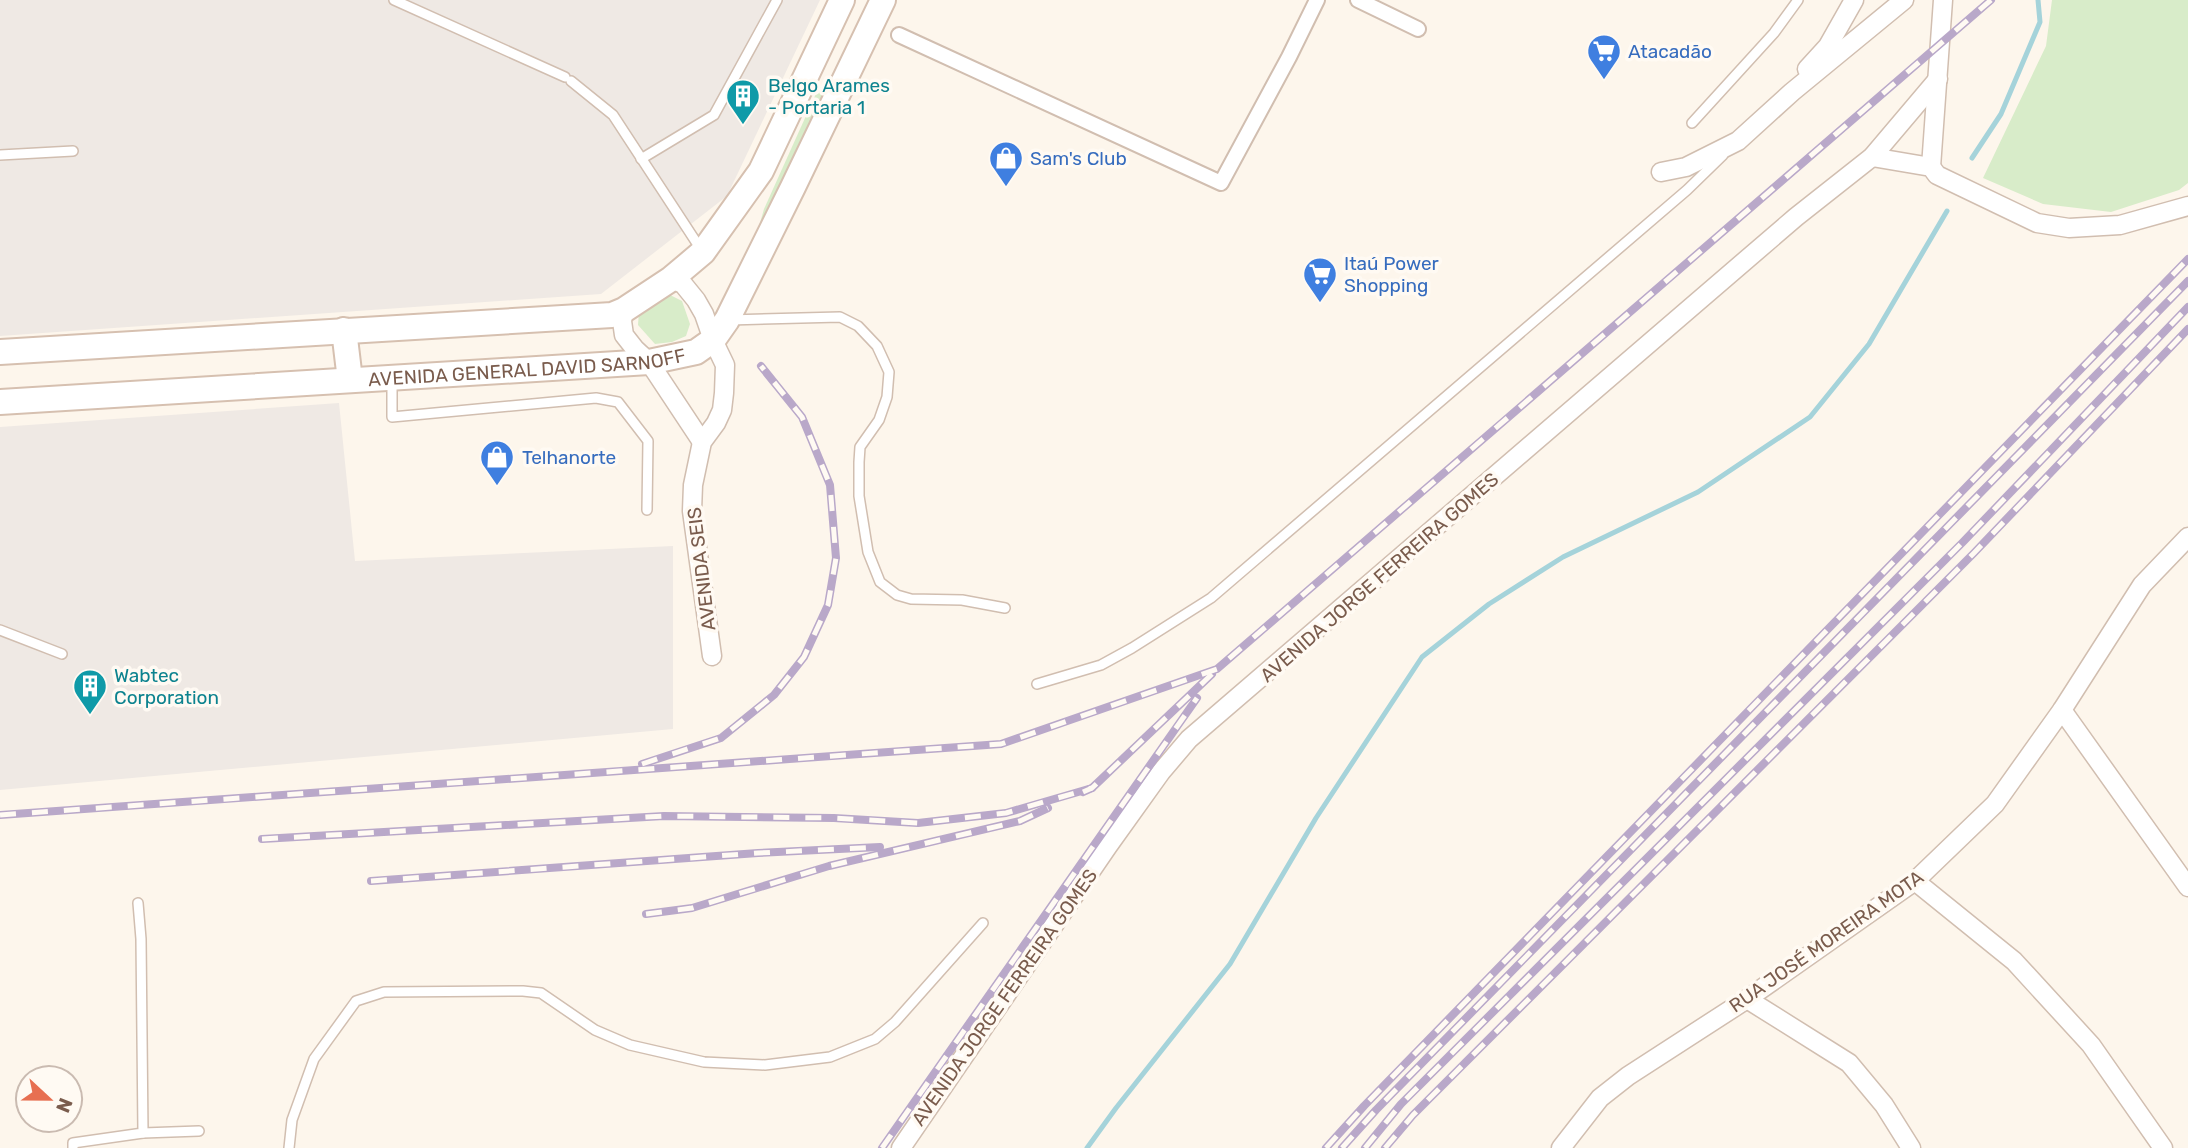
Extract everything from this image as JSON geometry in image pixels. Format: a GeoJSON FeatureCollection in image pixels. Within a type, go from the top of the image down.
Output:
{"type":"FeatureCollection","features":[{"type":"Feature","properties":{"kind":"main road"},"geometry":{"type":"LineString","coordinates":[[0,352],[612,315],[624,310],[671,279],[703,252],[761,171],[842,0]]}},
{"type":"Feature","properties":{"kind":"main road","name":"AVENIDA GENERAL DAVID SARNOFF"},"geometry":{"type":"LineString","coordinates":[[0,402],[649,362],[696,352],[713,340],[727,320],[883,0]]}},
{"type":"Feature","properties":{"kind":"main road"},"geometry":{"type":"LineString","coordinates":[[344,330],[349,380]]}},
{"type":"Feature","properties":{"kind":"street"},"geometry":{"type":"LineString","coordinates":[[899,35],[1221,183],[1317,0]]}},
{"type":"Feature","properties":{"kind":"street"},"geometry":{"type":"LineString","coordinates":[[1358,0],[1418,29]]}},
{"type":"Feature","properties":{"kind":"street"},"geometry":{"type":"LineString","coordinates":[[1792,92],[1801,76],[1828,46],[1854,0]]}},
{"type":"Feature","properties":{"kind":"street"},"geometry":{"type":"LineString","coordinates":[[1661,172],[1686,167],[1738,141],[1792,92],[1904,0]]}},
{"type":"Feature","properties":{"kind":"street"},"geometry":{"type":"LineString","coordinates":[[1929,0],[1934,4],[1942,25]]}},
{"type":"Feature","properties":{"kind":"street"},"geometry":{"type":"LineString","coordinates":[[1943,0],[1931,167],[1937,175],[2038,223],[2069,228],[2120,225],[2188,206]]}},
{"type":"Feature","properties":{"kind":"street","name":"AVENIDA JORGE FERREIRA GOMES"},"geometry":{"type":"LineString","coordinates":[[901,1148],[1161,772],[1189,739],[1796,217],[1872,158],[1938,79]]}},
{"type":"Feature","properties":{"kind":"street"},"geometry":{"type":"LineString","coordinates":[[1872,158],[1931,167]]}},
{"type":"Feature","properties":{"kind":"street","name":"AVENIDA SEIS"},"geometry":{"type":"LineString","coordinates":[[671,279],[683,285],[696,300],[725,365],[722,410],[702,442],[693,485],[692,511],[712,656]]}},
{"type":"Feature","properties":{"kind":"street"},"geometry":{"type":"LineString","coordinates":[[624,310],[624,335],[649,362],[702,442]]}},
{"type":"Feature","properties":{"kind":"street","name":"RUA JOSÉ MOREIRA MOTA"},"geometry":{"type":"LineString","coordinates":[[1561,1148],[1600,1098],[1628,1076],[1747,999],[1915,881],[1995,804],[2063,710],[2142,584],[2188,537]]}},
{"type":"Feature","properties":{"kind":"street"},"geometry":{"type":"LineString","coordinates":[[2063,710],[2186,877]]}},
{"type":"Feature","properties":{"kind":"street"},"geometry":{"type":"LineString","coordinates":[[1915,881],[2014,961],[2091,1045],[2162,1148]]}},
{"type":"Feature","properties":{"kind":"street"},"geometry":{"type":"LineString","coordinates":[[1747,999],[1849,1063],[1884,1105],[1911,1148]]}},
{"type":"Feature","properties":{"kind":"lane"},"geometry":{"type":"LineString","coordinates":[[394,0],[568,79],[613,115],[703,252]]}},
{"type":"Feature","properties":{"kind":"lane"},"geometry":{"type":"LineString","coordinates":[[641,159],[714,115],[777,0]]}},
{"type":"Feature","properties":{"kind":"lane"},"geometry":{"type":"LineString","coordinates":[[1692,123],[1774,33],[1798,0]]}},
{"type":"Feature","properties":{"kind":"lane"},"geometry":{"type":"LineString","coordinates":[[1037,684],[1101,665],[1211,598],[1686,190],[1738,141]]}},
{"type":"Feature","properties":{"kind":"lane"},"geometry":{"type":"LineString","coordinates":[[0,155],[73,151]]}},
{"type":"Feature","properties":{"kind":"lane"},"geometry":{"type":"LineString","coordinates":[[727,320],[840,317],[858,326],[877,346],[888,372],[887,397],[879,420],[860,447],[859,462],[859,496],[868,552],[880,582],[897,595],[911,599],[962,600],[1005,608]]}},
{"type":"Feature","properties":{"kind":"lane"},"geometry":{"type":"LineString","coordinates":[[392,378],[392,416],[596,398],[618,402],[648,441],[648,510]]}},
{"type":"Feature","properties":{"kind":"lane"},"geometry":{"type":"LineString","coordinates":[[0,630],[62,654]]}},
{"type":"Feature","properties":{"kind":"lane"},"geometry":{"type":"LineString","coordinates":[[138,903],[141,939],[143,1133]]}},
{"type":"Feature","properties":{"kind":"lane"},"geometry":{"type":"LineString","coordinates":[[289,1148],[292,1120],[314,1059],[356,1001],[384,992],[541,993],[595,1030],[630,1045],[704,1062],[765,1065],[830,1057],[875,1039],[904,1012],[983,923]]}},
{"type":"Feature","properties":{"kind":"lane"},"geometry":{"type":"LineString","coordinates":[[73,1148],[73,1143],[143,1133],[199,1131]]}},
{"type":"Feature","properties":{"kind":"shaded area"},"geometry":{"type":"Polygon","coordinates":[[[0,0],[820,0],[727,196],[601,294],[0,336],[0,0]]]}},
{"type":"Feature","properties":{"kind":"shaded area"},"geometry":{"type":"Polygon","coordinates":[[[339,403],[355,561],[673,546],[673,729],[0,790],[0,427],[339,403]]]}},
{"type":"Feature","properties":{"kind":"green space"},"geometry":{"type":"Polygon","coordinates":[[[2052,0],[2188,0],[2188,183],[2179,190],[2111,212],[2043,204],[1983,178],[2046,46],[2052,0]]]}},
{"type":"Feature","properties":{"kind":"green space"},"geometry":{"type":"Polygon","coordinates":[[[819,87],[834,91],[754,244],[764,209],[819,87]]]}},
{"type":"Feature","properties":{"kind":"green space"},"geometry":{"type":"Polygon","coordinates":[[[666,293],[682,301],[690,324],[686,336],[672,342],[655,344],[638,325],[639,311],[666,293]]]}},
{"type":"Feature","properties":{"kind":"waterway"},"geometry":{"type":"LineString","coordinates":[[1972,158],[2001,114],[2040,22],[2038,0]]}},
{"type":"Feature","properties":{"kind":"waterway"},"geometry":{"type":"LineString","coordinates":[[1087,1148],[1230,964],[1316,818],[1422,657],[1489,604],[1563,557],[1698,492],[1810,417],[1869,344],[1947,211]]}},
{"type":"Feature","properties":{"kind":"railway"},"geometry":{"type":"LineString","coordinates":[[0,815],[1001,744],[1217,669],[1991,0]]}},
{"type":"Feature","properties":{"kind":"railway"},"geometry":{"type":"LineString","coordinates":[[1326,1148],[2188,259]]}},
{"type":"Feature","properties":{"kind":"railway"},"geometry":{"type":"LineString","coordinates":[[1342,1148],[1376,1110],[2188,281]]}},
{"type":"Feature","properties":{"kind":"railway"},"geometry":{"type":"LineString","coordinates":[[1365,1148],[1401,1104],[1963,542],[2188,307]]}},
{"type":"Feature","properties":{"kind":"railway"},"geometry":{"type":"LineString","coordinates":[[1385,1148],[1413,1115],[1974,553],[2188,329]]}},
{"type":"Feature","properties":{"kind":"railway"},"geometry":{"type":"LineString","coordinates":[[642,764],[721,738],[774,695],[804,657],[828,605],[836,558],[830,485],[802,417],[761,366]]}},
{"type":"Feature","properties":{"kind":"railway"},"geometry":{"type":"LineString","coordinates":[[1083,792],[1092,788],[1212,674]]}},
{"type":"Feature","properties":{"kind":"railway"},"geometry":{"type":"LineString","coordinates":[[882,1148],[1197,698]]}},
{"type":"Feature","properties":{"kind":"railway"},"geometry":{"type":"LineString","coordinates":[[262,839],[664,816],[834,818],[918,823],[1006,813],[1092,788]]}},
{"type":"Feature","properties":{"kind":"railway"},"geometry":{"type":"LineString","coordinates":[[646,914],[692,908],[829,866],[1020,821],[1048,808]]}},
{"type":"Feature","properties":{"kind":"railway"},"geometry":{"type":"LineString","coordinates":[[371,881],[758,853],[880,847]]}},
{"type":"Feature","properties":{"kind":"place","name":"Atacadão"},"geometry":{"type":"Point","coordinates":[1604,81]}},
{"type":"Feature","properties":{"kind":"place","name":"Belgo Arames - Portaria 1"},"geometry":{"type":"Point","coordinates":[743,126]}},
{"type":"Feature","properties":{"kind":"place","name":"Sam's Club"},"geometry":{"type":"Point","coordinates":[1006,188]}},
{"type":"Feature","properties":{"kind":"place","name":"Itaú Power Shopping"},"geometry":{"type":"Point","coordinates":[1320,304]}},
{"type":"Feature","properties":{"kind":"place","name":"Telhanorte"},"geometry":{"type":"Point","coordinates":[497,487]}},
{"type":"Feature","properties":{"kind":"place","name":"Wabtec Corporation"},"geometry":{"type":"Point","coordinates":[90,716]}}]}
